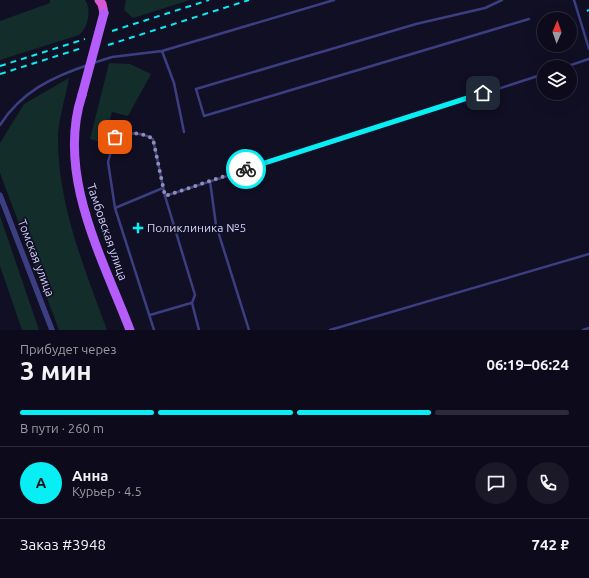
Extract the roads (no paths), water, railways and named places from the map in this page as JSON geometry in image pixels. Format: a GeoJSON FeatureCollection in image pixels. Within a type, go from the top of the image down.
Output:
{"type":"FeatureCollection","features":[{"type":"Feature","properties":{"kind":"highway"},"geometry":{"type":"LineString","coordinates":[[99,0],[104,14]]}},
{"type":"Feature","properties":{"kind":"main road","name":"Тамбовская улица"},"geometry":{"type":"LineString","coordinates":[[108,0],[74,128],[74,155],[77,180],[95,240],[130,330]]}},
{"type":"Feature","properties":{"kind":"street","name":"Томская улица"},"geometry":{"type":"LineString","coordinates":[[0,195],[52,330]]}},
{"type":"Feature","properties":{"kind":"lane"},"geometry":{"type":"LineString","coordinates":[[0,125],[20,99],[43,83],[66,72],[112,57],[162,50],[334,0]]}},
{"type":"Feature","properties":{"kind":"lane"},"geometry":{"type":"LineString","coordinates":[[502,0],[485,8],[416,24],[196,88],[204,116],[529,19]]}},
{"type":"Feature","properties":{"kind":"lane"},"geometry":{"type":"LineString","coordinates":[[574,0],[589,49]]}},
{"type":"Feature","properties":{"kind":"lane"},"geometry":{"type":"LineString","coordinates":[[162,50],[174,83],[184,132]]}},
{"type":"Feature","properties":{"kind":"lane"},"geometry":{"type":"LineString","coordinates":[[577,63],[589,59]]}},
{"type":"Feature","properties":{"kind":"lane"},"geometry":{"type":"LineString","coordinates":[[165,196],[537,76]]}},
{"type":"Feature","properties":{"kind":"lane"},"geometry":{"type":"LineString","coordinates":[[154,330],[115,208],[108,162],[115,137],[122,134],[145,134],[153,139],[165,196],[195,295],[192,303],[199,330]]}},
{"type":"Feature","properties":{"kind":"lane"},"geometry":{"type":"LineString","coordinates":[[210,181],[216,225],[249,330]]}},
{"type":"Feature","properties":{"kind":"lane"},"geometry":{"type":"LineString","coordinates":[[115,208],[163,188]]}},
{"type":"Feature","properties":{"kind":"lane"},"geometry":{"type":"LineString","coordinates":[[330,330],[589,254]]}},
{"type":"Feature","properties":{"kind":"lane"},"geometry":{"type":"LineString","coordinates":[[150,315],[192,303]]}},
{"type":"Feature","properties":{"kind":"lane"},"geometry":{"type":"LineString","coordinates":[[583,330],[589,328]]}},
{"type":"Feature","properties":{"kind":"railway"},"geometry":{"type":"LineString","coordinates":[[112,31],[209,0]]}},
{"type":"Feature","properties":{"kind":"railway"},"geometry":{"type":"LineString","coordinates":[[108,45],[249,0]]}},
{"type":"Feature","properties":{"kind":"railway"},"geometry":{"type":"LineString","coordinates":[[0,66],[85,39]]}},
{"type":"Feature","properties":{"kind":"railway"},"geometry":{"type":"LineString","coordinates":[[0,74],[82,48]]}},
{"type":"Feature","properties":{"kind":"place","name":"Поликлиника №5"},"geometry":{"type":"Point","coordinates":[138,228]}}]}
